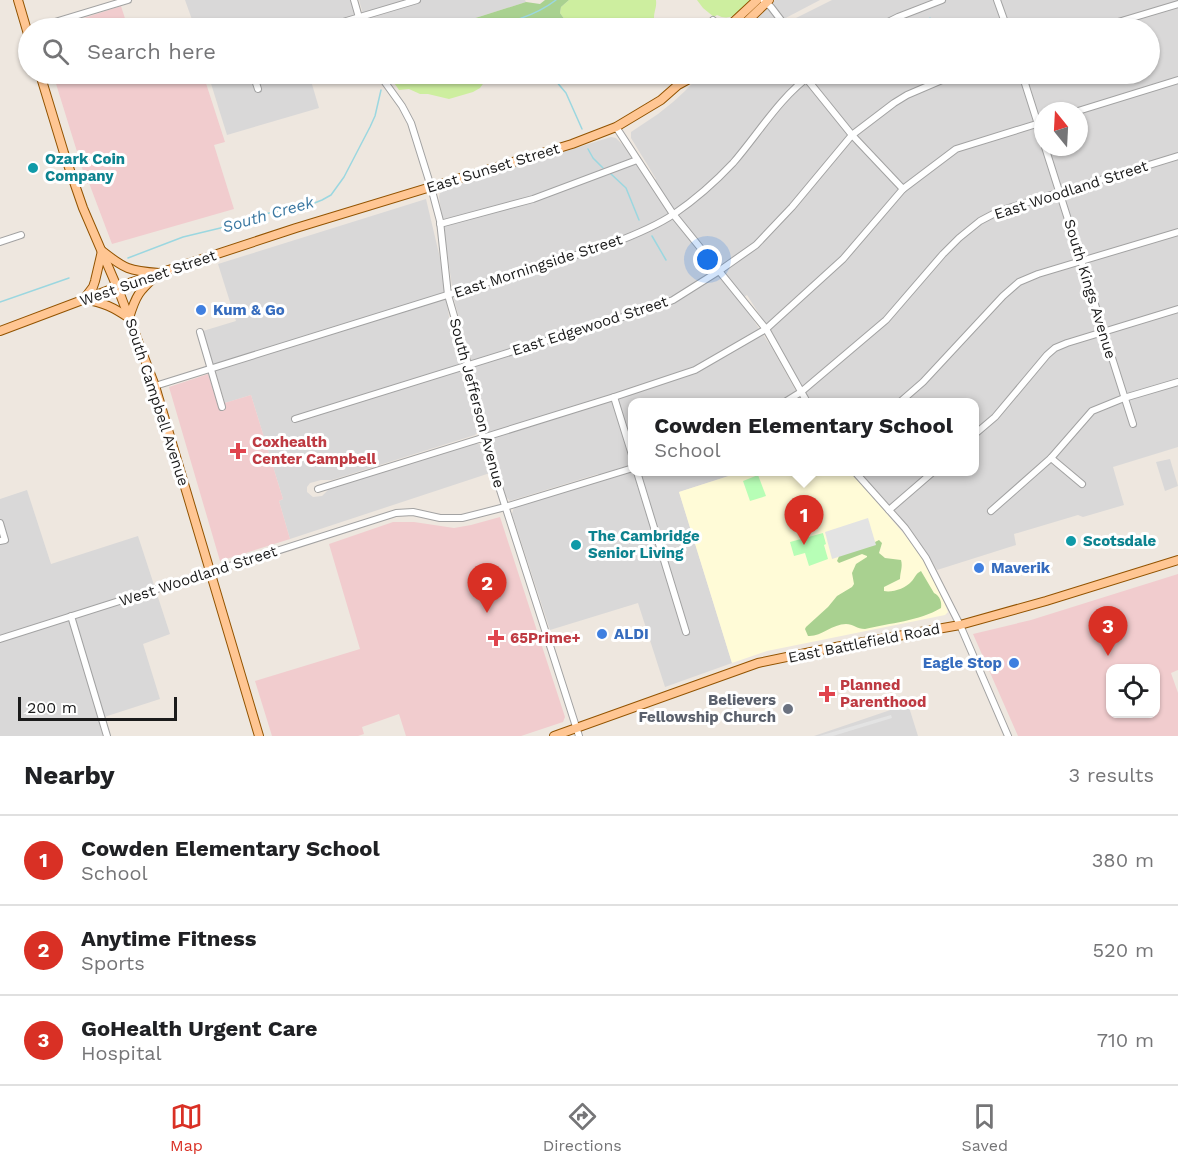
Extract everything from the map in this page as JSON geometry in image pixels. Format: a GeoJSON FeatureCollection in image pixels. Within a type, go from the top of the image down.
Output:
{"type":"FeatureCollection","features":[{"type":"Feature","properties":{"kind":"main road"},"geometry":{"type":"LineString","coordinates":[[18,0],[25,18]]}},
{"type":"Feature","properties":{"kind":"main road"},"geometry":{"type":"LineString","coordinates":[[736,18],[757,0]]}},
{"type":"Feature","properties":{"kind":"main road"},"geometry":{"type":"LineString","coordinates":[[750,18],[766,1]]}},
{"type":"Feature","properties":{"kind":"main road","name":"South Campbell Avenue"},"geometry":{"type":"LineString","coordinates":[[43,84],[84,208],[155,386],[259,736]]}},
{"type":"Feature","properties":{"kind":"main road","name":"East Sunset Street"},"geometry":{"type":"LineString","coordinates":[[297,228],[572,144],[616,128],[661,100],[678,85]]}},
{"type":"Feature","properties":{"kind":"main road","name":"West Sunset Street"},"geometry":{"type":"LineString","coordinates":[[0,331],[117,287],[297,228]]}},
{"type":"Feature","properties":{"kind":"main road"},"geometry":{"type":"LineString","coordinates":[[102,251],[128,270],[159,273],[136,297],[129,318],[113,307],[84,299],[93,287],[102,251]]}},
{"type":"Feature","properties":{"kind":"main road","name":"East Battlefield Road"},"geometry":{"type":"LineString","coordinates":[[554,736],[578,732],[758,663],[960,625],[1178,560]]}},
{"type":"Feature","properties":{"kind":"street"},"geometry":{"type":"LineString","coordinates":[[71,18],[128,0]]}},
{"type":"Feature","properties":{"kind":"street"},"geometry":{"type":"LineString","coordinates":[[354,0],[359,18],[417,0]]}},
{"type":"Feature","properties":{"kind":"street"},"geometry":{"type":"LineString","coordinates":[[896,18],[942,0]]}},
{"type":"Feature","properties":{"kind":"street"},"geometry":{"type":"LineString","coordinates":[[997,0],[1003,18]]}},
{"type":"Feature","properties":{"kind":"street"},"geometry":{"type":"LineString","coordinates":[[766,1],[780,18]]}},
{"type":"Feature","properties":{"kind":"street"},"geometry":{"type":"LineString","coordinates":[[1131,18],[1178,4]]}},
{"type":"Feature","properties":{"kind":"street"},"geometry":{"type":"LineString","coordinates":[[1088,108],[1178,80]]}},
{"type":"Feature","properties":{"kind":"street"},"geometry":{"type":"LineString","coordinates":[[256,84],[258,89]]}},
{"type":"Feature","properties":{"kind":"street","name":"South Jefferson Avenue"},"geometry":{"type":"LineString","coordinates":[[386,84],[411,123],[431,187],[440,224],[448,295],[476,392],[478,418],[483,437],[578,732]]}},
{"type":"Feature","properties":{"kind":"street","name":"East Morningside Street"},"geometry":{"type":"LineString","coordinates":[[155,386],[633,235],[673,214],[714,182],[799,84]]}},
{"type":"Feature","properties":{"kind":"street"},"geometry":{"type":"LineString","coordinates":[[814,84],[852,135],[903,189]]}},
{"type":"Feature","properties":{"kind":"street","name":"East Edgewood Street"},"geometry":{"type":"LineString","coordinates":[[295,419],[674,300],[756,245],[792,207],[852,135],[894,103],[933,84]]}},
{"type":"Feature","properties":{"kind":"street"},"geometry":{"type":"LineString","coordinates":[[1026,84],[1034,106]]}},
{"type":"Feature","properties":{"kind":"street"},"geometry":{"type":"LineString","coordinates":[[318,489],[614,398],[695,370],[766,329],[843,259],[903,189],[956,149],[1034,124]]}},
{"type":"Feature","properties":{"kind":"street"},"geometry":{"type":"LineString","coordinates":[[616,128],[673,214],[766,329],[805,398]]}},
{"type":"Feature","properties":{"kind":"street","name":"South Kings Avenue"},"geometry":{"type":"LineString","coordinates":[[1048,156],[1132,424]]}},
{"type":"Feature","properties":{"kind":"street","name":"East Woodland Street"},"geometry":{"type":"LineString","coordinates":[[791,398],[886,320],[943,254],[980,221],[999,212],[1178,156]]}},
{"type":"Feature","properties":{"kind":"street"},"geometry":{"type":"LineString","coordinates":[[440,224],[533,199],[637,160]]}},
{"type":"Feature","properties":{"kind":"street"},"geometry":{"type":"LineString","coordinates":[[905,398],[923,382],[1003,296],[1019,282],[1038,274],[1178,232]]}},
{"type":"Feature","properties":{"kind":"street"},"geometry":{"type":"LineString","coordinates":[[0,242],[21,236]]}},
{"type":"Feature","properties":{"kind":"street"},"geometry":{"type":"LineString","coordinates":[[979,431],[995,417],[1055,348],[1178,309]]}},
{"type":"Feature","properties":{"kind":"street"},"geometry":{"type":"LineString","coordinates":[[200,332],[222,406]]}},
{"type":"Feature","properties":{"kind":"street"},"geometry":{"type":"LineString","coordinates":[[991,511],[1051,458],[1092,411],[1124,398],[1178,382]]}},
{"type":"Feature","properties":{"kind":"street"},"geometry":{"type":"LineString","coordinates":[[614,398],[628,442]]}},
{"type":"Feature","properties":{"kind":"street"},"geometry":{"type":"LineString","coordinates":[[1051,458],[1082,484]]}},
{"type":"Feature","properties":{"kind":"street"},"geometry":{"type":"LineString","coordinates":[[505,507],[628,470]]}},
{"type":"Feature","properties":{"kind":"street"},"geometry":{"type":"LineString","coordinates":[[639,476],[686,632]]}},
{"type":"Feature","properties":{"kind":"street"},"geometry":{"type":"LineString","coordinates":[[859,476],[926,558],[960,625],[1008,736]]}},
{"type":"Feature","properties":{"kind":"street"},"geometry":{"type":"LineString","coordinates":[[889,510],[927,476]]}},
{"type":"Feature","properties":{"kind":"street","name":"West Woodland Street"},"geometry":{"type":"LineString","coordinates":[[0,639],[396,513],[413,512],[440,518],[462,518],[505,507]]}},
{"type":"Feature","properties":{"kind":"street"},"geometry":{"type":"LineString","coordinates":[[0,523],[3,541]]}},
{"type":"Feature","properties":{"kind":"street"},"geometry":{"type":"LineString","coordinates":[[71,616],[107,736]]}},
{"type":"Feature","properties":{"kind":"shaded area"},"geometry":{"type":"Polygon","coordinates":[[[185,0],[351,0],[356,18],[191,18],[185,0]]]}},
{"type":"Feature","properties":{"kind":"shaded area"},"geometry":{"type":"Polygon","coordinates":[[[359,0],[525,0],[526,2],[476,18],[364,18],[359,0]]]}},
{"type":"Feature","properties":{"kind":"shaded area"},"geometry":{"type":"Polygon","coordinates":[[[775,0],[820,0],[786,18],[755,18],[775,0]]]}},
{"type":"Feature","properties":{"kind":"shaded area"},"geometry":{"type":"Polygon","coordinates":[[[832,0],[1178,0],[1178,447],[1113,467],[1124,505],[1083,517],[1078,515],[1014,534],[1016,545],[937,570],[897,513],[863,476],[979,476],[979,398],[808,398],[782,350],[747,295],[740,300],[772,348],[800,398],[628,398],[628,476],[729,476],[679,492],[732,663],[665,687],[638,603],[550,630],[512,514],[513,510],[516,506],[601,480],[598,474],[510,501],[506,497],[481,416],[481,395],[454,300],[439,197],[440,193],[450,187],[611,137],[616,138],[623,145],[649,184],[656,179],[631,138],[631,132],[673,102],[692,84],[1160,84],[1160,18],[796,18],[832,0]]]}},
{"type":"Feature","properties":{"kind":"shaded area"},"geometry":{"type":"Polygon","coordinates":[[[121,6],[125,18],[84,18],[121,6]]]}},
{"type":"Feature","properties":{"kind":"shaded area"},"geometry":{"type":"Polygon","coordinates":[[[56,84],[206,84],[225,142],[214,145],[234,209],[112,244],[89,183],[87,184],[56,84]]]}},
{"type":"Feature","properties":{"kind":"shaded area"},"geometry":{"type":"Polygon","coordinates":[[[211,84],[312,84],[319,108],[227,135],[211,84]]]}},
{"type":"Feature","properties":{"kind":"shaded area"},"geometry":{"type":"Polygon","coordinates":[[[426,199],[440,258],[449,317],[472,389],[477,433],[332,480],[310,483],[307,492],[313,497],[322,496],[329,489],[475,443],[482,445],[490,473],[290,539],[279,501],[283,499],[251,395],[225,403],[203,331],[236,321],[218,264],[426,199]]]}},
{"type":"Feature","properties":{"kind":"shaded area"},"geometry":{"type":"Polygon","coordinates":[[[208,374],[218,405],[251,395],[283,499],[279,501],[290,539],[220,561],[169,387],[208,374]]]}},
{"type":"Feature","properties":{"kind":"shaded area","name":"Scotsdale"},"geometry":{"type":"Polygon","coordinates":[[[1170,459],[1178,486],[1165,491],[1156,462],[1170,459]]]}},
{"type":"Feature","properties":{"kind":"shaded area"},"geometry":{"type":"Polygon","coordinates":[[[729,476],[854,476],[920,555],[948,612],[945,615],[767,651],[732,663],[679,492],[729,476]]]}},
{"type":"Feature","properties":{"kind":"shaded area"},"geometry":{"type":"Polygon","coordinates":[[[27,490],[51,564],[138,536],[170,634],[143,644],[160,699],[98,719],[103,736],[0,736],[0,499],[27,490]]]}},
{"type":"Feature","properties":{"kind":"shaded area"},"geometry":{"type":"Polygon","coordinates":[[[500,517],[565,717],[563,722],[521,736],[406,736],[399,714],[362,727],[364,734],[358,736],[272,736],[255,681],[360,649],[329,544],[393,522],[414,522],[454,528],[500,517]]]}},
{"type":"Feature","properties":{"kind":"shaded area"},"geometry":{"type":"Polygon","coordinates":[[[868,518],[876,545],[832,559],[825,532],[868,518]]]}},
{"type":"Feature","properties":{"kind":"shaded area"},"geometry":{"type":"Polygon","coordinates":[[[1178,574],[1178,670],[1171,673],[1178,693],[1178,736],[1018,736],[973,634],[1031,620],[1178,574]]]}},
{"type":"Feature","properties":{"kind":"shaded area"},"geometry":{"type":"Polygon","coordinates":[[[908,704],[918,736],[814,736],[908,704]]]}},
{"type":"Feature","properties":{"kind":"shaded area"},"geometry":{"type":"Polygon","coordinates":[[[891,715],[892,718],[833,736],[819,736],[891,715]]]}},
{"type":"Feature","properties":{"kind":"green space"},"geometry":{"type":"Polygon","coordinates":[[[545,0],[569,0],[561,7],[560,13],[564,18],[476,18],[526,2],[540,4],[545,0]]]}},
{"type":"Feature","properties":{"kind":"green space"},"geometry":{"type":"Polygon","coordinates":[[[569,0],[656,0],[654,18],[564,18],[560,13],[561,7],[569,0]]]}},
{"type":"Feature","properties":{"kind":"green space"},"geometry":{"type":"Polygon","coordinates":[[[697,0],[751,0],[732,16],[717,15],[714,17],[697,0]]]}},
{"type":"Feature","properties":{"kind":"green space"},"geometry":{"type":"Polygon","coordinates":[[[395,84],[483,84],[473,92],[449,99],[420,94],[409,89],[399,90],[395,84]]]}},
{"type":"Feature","properties":{"kind":"green space"},"geometry":{"type":"Polygon","coordinates":[[[758,476],[766,496],[750,501],[743,481],[758,476]]]}},
{"type":"Feature","properties":{"kind":"green space"},"geometry":{"type":"Polygon","coordinates":[[[823,533],[828,559],[809,566],[805,553],[794,556],[790,542],[823,533]]]}},
{"type":"Feature","properties":{"kind":"green space"},"geometry":{"type":"Polygon","coordinates":[[[879,540],[882,543],[879,553],[885,558],[901,560],[902,563],[900,579],[884,587],[884,591],[895,591],[906,586],[921,571],[934,593],[939,597],[941,608],[904,621],[865,629],[848,624],[841,625],[817,635],[808,636],[806,627],[837,596],[852,587],[854,584],[852,573],[856,564],[867,557],[862,554],[839,563],[837,561],[840,554],[879,540]]]}},
{"type":"Feature","properties":{"kind":"waterway","name":"South Creek"},"geometry":{"type":"LineString","coordinates":[[520,18],[556,0]]}},
{"type":"Feature","properties":{"kind":"waterway"},"geometry":{"type":"LineString","coordinates":[[558,84],[566,93],[582,129]]}},
{"type":"Feature","properties":{"kind":"waterway","name":"South Creek"},"geometry":{"type":"LineString","coordinates":[[128,258],[183,237],[237,224],[269,213],[312,204],[331,195],[344,177],[370,127],[381,90]]}},
{"type":"Feature","properties":{"kind":"waterway"},"geometry":{"type":"LineString","coordinates":[[588,149],[603,168]]}},
{"type":"Feature","properties":{"kind":"waterway"},"geometry":{"type":"LineString","coordinates":[[611,174],[626,188],[639,220]]}},
{"type":"Feature","properties":{"kind":"waterway"},"geometry":{"type":"LineString","coordinates":[[652,236],[666,260]]}},
{"type":"Feature","properties":{"kind":"waterway","name":"South Creek"},"geometry":{"type":"LineString","coordinates":[[0,302],[69,278]]}},
{"type":"Feature","properties":{"kind":"place","name":"Ozark Coin Company"},"geometry":{"type":"Point","coordinates":[33,168]}},
{"type":"Feature","properties":{"kind":"place","name":"Kum & Go"},"geometry":{"type":"Point","coordinates":[201,310]}},
{"type":"Feature","properties":{"kind":"place","name":"Coxhealth Center Campbell"},"geometry":{"type":"Point","coordinates":[238,451]}},
{"type":"Feature","properties":{"kind":"place","name":"Scotsdale"},"geometry":{"type":"Point","coordinates":[1071,541]}},
{"type":"Feature","properties":{"kind":"place","name":"The Cambridge Senior Living"},"geometry":{"type":"Point","coordinates":[576,545]}},
{"type":"Feature","properties":{"kind":"place","name":"Cowden Elementary School"},"geometry":{"type":"Point","coordinates":[804,545]}},
{"type":"Feature","properties":{"kind":"place","name":"Maverik"},"geometry":{"type":"Point","coordinates":[979,568]}},
{"type":"Feature","properties":{"kind":"place","name":"Anytime Fitness"},"geometry":{"type":"Point","coordinates":[487,613]}},
{"type":"Feature","properties":{"kind":"place","name":"ALDI"},"geometry":{"type":"Point","coordinates":[602,634]}},
{"type":"Feature","properties":{"kind":"place","name":"65Prime+"},"geometry":{"type":"Point","coordinates":[496,638]}},
{"type":"Feature","properties":{"kind":"place","name":"GoHealth Urgent Care"},"geometry":{"type":"Point","coordinates":[1108,656]}},
{"type":"Feature","properties":{"kind":"place","name":"Eagle Stop"},"geometry":{"type":"Point","coordinates":[1014,663]}},
{"type":"Feature","properties":{"kind":"place","name":"Planned Parenthood"},"geometry":{"type":"Point","coordinates":[827,694]}},
{"type":"Feature","properties":{"kind":"place","name":"Believers Fellowship Church"},"geometry":{"type":"Point","coordinates":[788,709]}}]}
